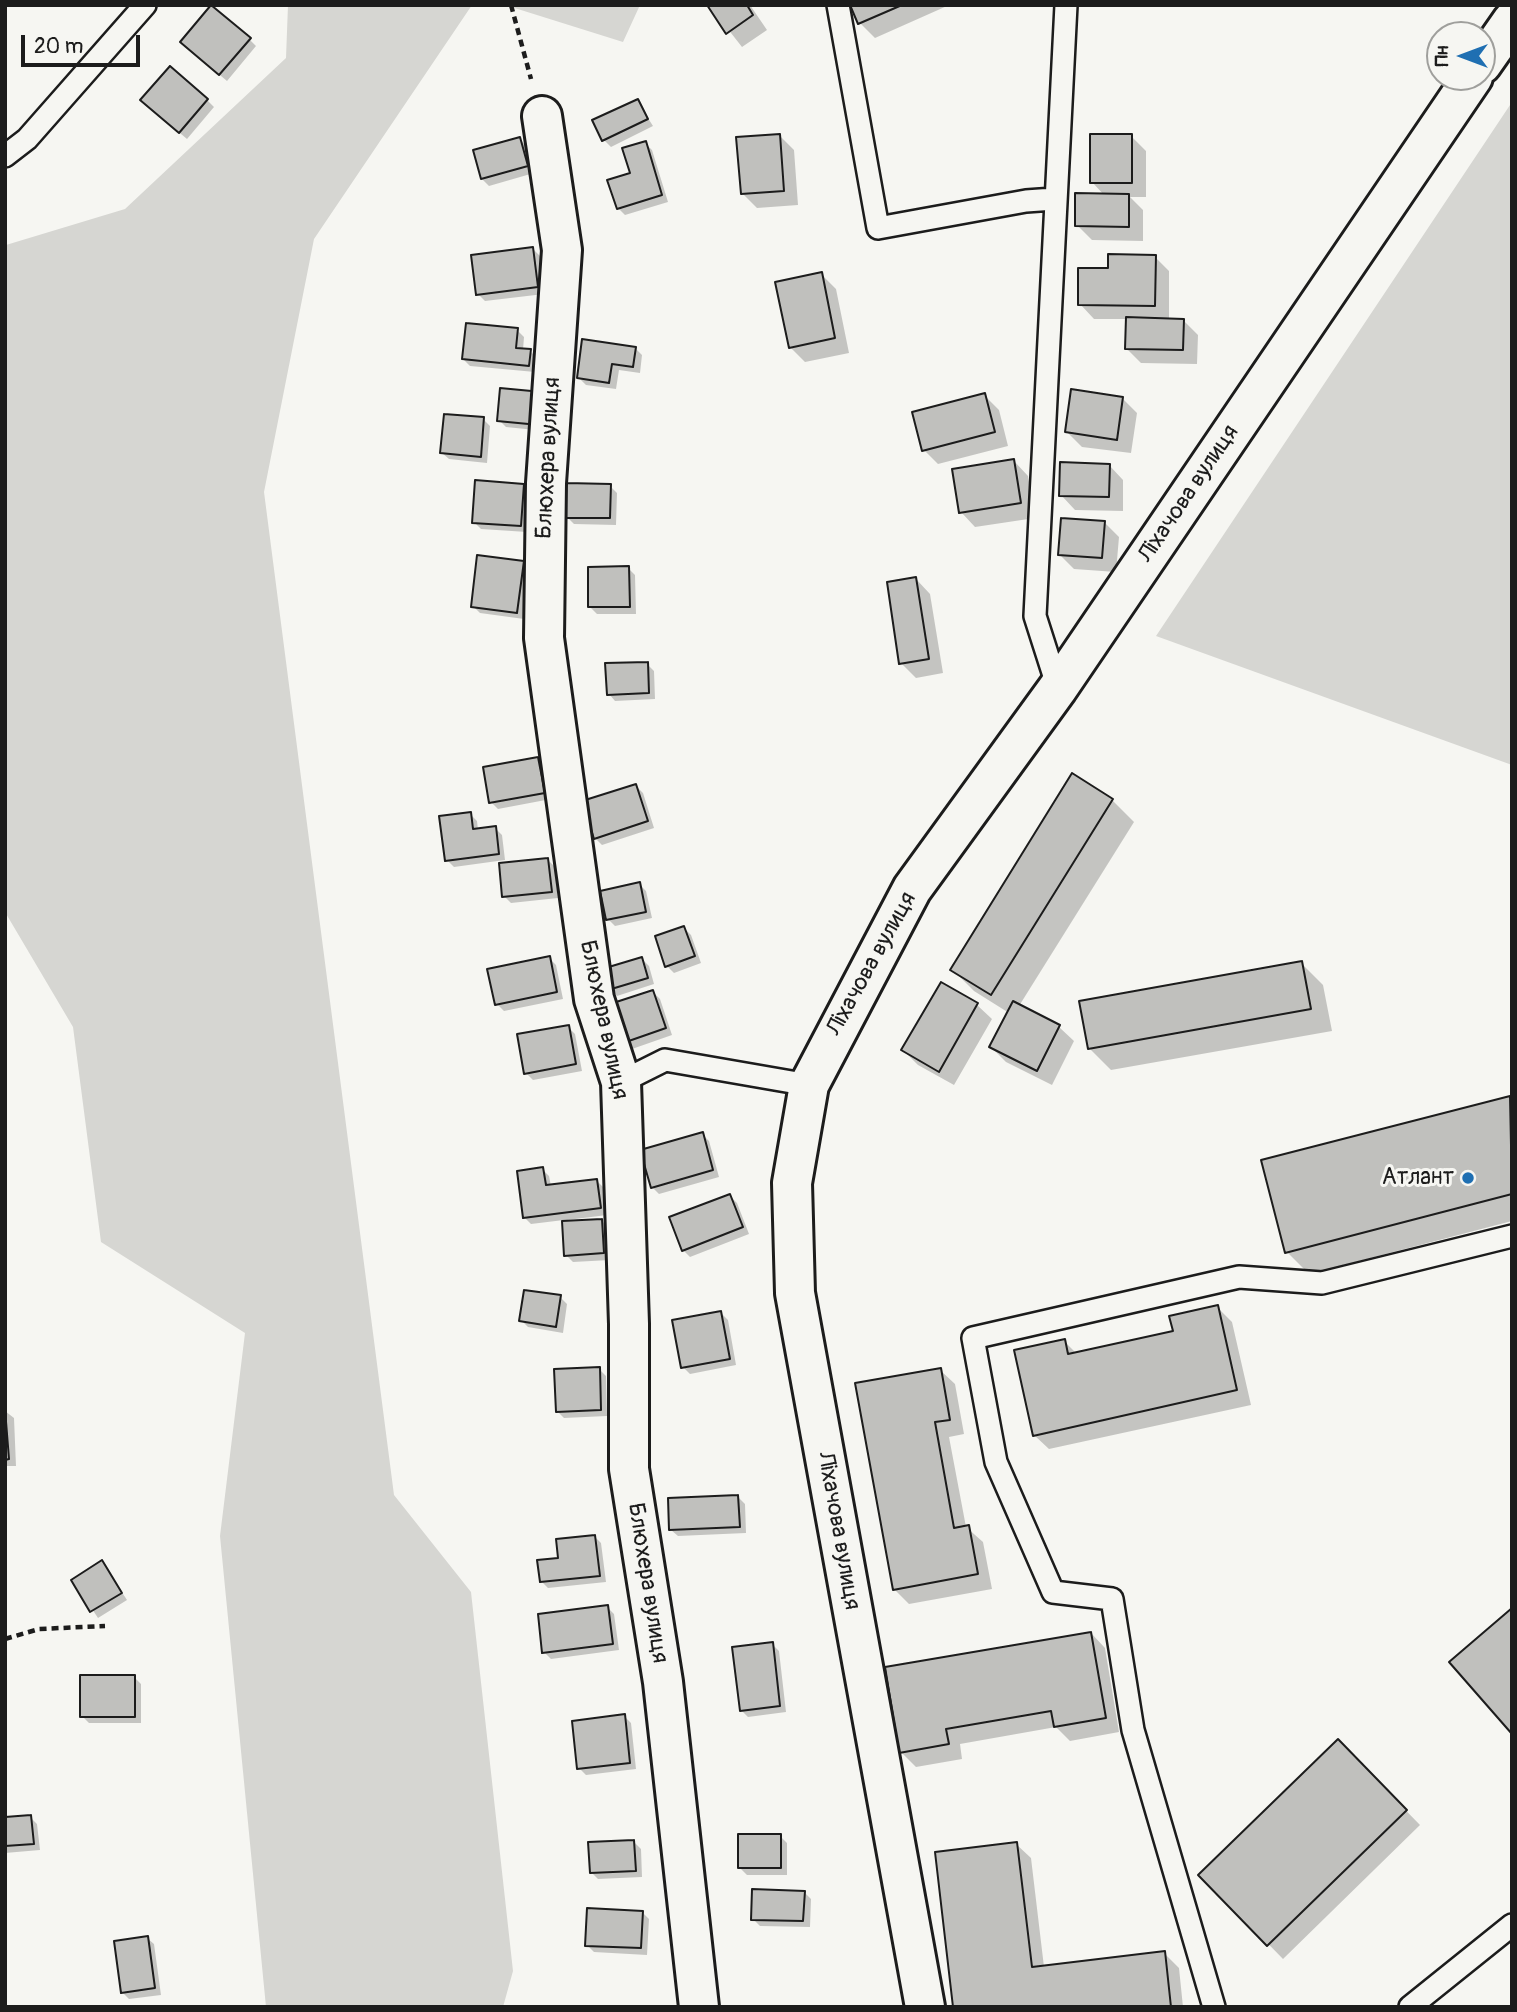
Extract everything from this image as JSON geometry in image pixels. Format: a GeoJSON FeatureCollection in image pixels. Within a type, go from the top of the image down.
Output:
{"type":"FeatureCollection","features":[{"type":"Feature","properties":{"kind":"street"},"geometry":{"type":"LineString","coordinates":[[1496,44],[1512,21]]}},
{"type":"Feature","properties":{"kind":"street","name":"Ліхачова вулиця"},"geometry":{"type":"LineString","coordinates":[[925,2007],[795,1293],[792,1183],[808,1085],[835,1029],[912,889],[1058,688],[1463,91]]}},
{"type":"Feature","properties":{"kind":"street","name":"Блюхера вулиця"},"geometry":{"type":"LineString","coordinates":[[542,117],[562,250],[546,483],[544,638],[594,999],[621,1082],[629,1324],[629,1469],[663,1682],[699,2007]]}},
{"type":"Feature","properties":{"kind":"lane"},"geometry":{"type":"LineString","coordinates":[[5,156],[27,139],[145,5]]}},
{"type":"Feature","properties":{"kind":"lane"},"geometry":{"type":"LineString","coordinates":[[838,5],[878,228],[1026,201],[1054,199]]}},
{"type":"Feature","properties":{"kind":"lane"},"geometry":{"type":"LineString","coordinates":[[1058,688],[1035,616],[1054,199],[1066,5]]}},
{"type":"Feature","properties":{"kind":"lane"},"geometry":{"type":"LineString","coordinates":[[621,1082],[665,1060],[808,1085]]}},
{"type":"Feature","properties":{"kind":"lane"},"geometry":{"type":"LineString","coordinates":[[1214,2007],[1133,1730],[1112,1599],[1053,1592],[996,1462],[974,1338],[1239,1277],[1322,1283],[1512,1236]]}},
{"type":"Feature","properties":{"kind":"lane"},"geometry":{"type":"LineString","coordinates":[[1410,2007],[1512,1925]]}},
{"type":"Feature","properties":{"kind":"path"},"geometry":{"type":"LineString","coordinates":[[511,5],[542,117]]}},
{"type":"Feature","properties":{"kind":"path"},"geometry":{"type":"LineString","coordinates":[[5,1639],[39,1629],[105,1626]]}},
{"type":"Feature","properties":{"kind":"shaded area"},"geometry":{"type":"Polygon","coordinates":[[[288,5],[472,5],[314,239],[264,492],[394,1495],[471,1592],[513,1971],[503,2007],[266,2007],[220,1536],[245,1333],[101,1242],[73,1027],[5,912],[6,245],[125,209],[286,58],[288,5]]]}},
{"type":"Feature","properties":{"kind":"shaded area"},"geometry":{"type":"Polygon","coordinates":[[[505,5],[640,5],[623,42],[505,5]]]}},
{"type":"Feature","properties":{"kind":"shaded area"},"geometry":{"type":"Polygon","coordinates":[[[1512,102],[1512,765],[1156,636],[1512,102]]]}},
{"type":"Feature","properties":{"kind":"building"},"geometry":{"type":"Polygon","coordinates":[[[211,5],[251,38],[219,75],[180,42],[211,5]]]}},
{"type":"Feature","properties":{"kind":"building"},"geometry":{"type":"Polygon","coordinates":[[[707,5],[747,5],[753,15],[726,34],[707,5]]]}},
{"type":"Feature","properties":{"kind":"building"},"geometry":{"type":"Polygon","coordinates":[[[850,5],[902,5],[858,24],[850,5]]]}},
{"type":"Feature","properties":{"kind":"building"},"geometry":{"type":"Polygon","coordinates":[[[170,66],[208,99],[179,133],[140,100],[170,66]]]}},
{"type":"Feature","properties":{"kind":"building"},"geometry":{"type":"Polygon","coordinates":[[[638,99],[648,119],[602,141],[592,120],[638,99]]]}},
{"type":"Feature","properties":{"kind":"building"},"geometry":{"type":"Polygon","coordinates":[[[780,134],[784,191],[741,194],[736,137],[780,134]]]}},
{"type":"Feature","properties":{"kind":"building"},"geometry":{"type":"Polygon","coordinates":[[[1090,134],[1132,134],[1132,183],[1090,183],[1090,134]]]}},
{"type":"Feature","properties":{"kind":"building"},"geometry":{"type":"Polygon","coordinates":[[[520,137],[528,166],[481,179],[473,150],[520,137]]]}},
{"type":"Feature","properties":{"kind":"building"},"geometry":{"type":"Polygon","coordinates":[[[646,141],[662,195],[617,209],[607,180],[630,173],[622,148],[646,141]]]}},
{"type":"Feature","properties":{"kind":"building"},"geometry":{"type":"Polygon","coordinates":[[[1075,193],[1129,194],[1129,227],[1075,226],[1075,193]]]}},
{"type":"Feature","properties":{"kind":"building"},"geometry":{"type":"Polygon","coordinates":[[[533,247],[538,287],[476,295],[471,255],[533,247]]]}},
{"type":"Feature","properties":{"kind":"building"},"geometry":{"type":"Polygon","coordinates":[[[1108,254],[1156,255],[1155,306],[1078,305],[1078,268],[1108,268],[1108,254]]]}},
{"type":"Feature","properties":{"kind":"building"},"geometry":{"type":"Polygon","coordinates":[[[822,272],[835,338],[789,348],[775,282],[822,272]]]}},
{"type":"Feature","properties":{"kind":"building"},"geometry":{"type":"Polygon","coordinates":[[[1126,317],[1184,319],[1183,350],[1125,349],[1126,317]]]}},
{"type":"Feature","properties":{"kind":"building"},"geometry":{"type":"Polygon","coordinates":[[[466,323],[518,328],[516,348],[531,349],[529,366],[462,359],[466,323]]]}},
{"type":"Feature","properties":{"kind":"building"},"geometry":{"type":"Polygon","coordinates":[[[582,339],[636,347],[633,367],[612,364],[609,383],[577,378],[582,339]]]}},
{"type":"Feature","properties":{"kind":"building"},"geometry":{"type":"Polygon","coordinates":[[[500,388],[542,392],[539,425],[497,421],[500,388]]]}},
{"type":"Feature","properties":{"kind":"building"},"geometry":{"type":"Polygon","coordinates":[[[1071,389],[1123,397],[1117,440],[1065,432],[1071,389]]]}},
{"type":"Feature","properties":{"kind":"building"},"geometry":{"type":"Polygon","coordinates":[[[985,393],[995,432],[922,451],[912,412],[985,393]]]}},
{"type":"Feature","properties":{"kind":"building"},"geometry":{"type":"Polygon","coordinates":[[[444,414],[484,417],[481,457],[440,453],[444,414]]]}},
{"type":"Feature","properties":{"kind":"building"},"geometry":{"type":"Polygon","coordinates":[[[1014,459],[1021,503],[959,513],[952,469],[1014,459]]]}},
{"type":"Feature","properties":{"kind":"building"},"geometry":{"type":"Polygon","coordinates":[[[1060,462],[1110,464],[1109,497],[1059,496],[1060,462]]]}},
{"type":"Feature","properties":{"kind":"building"},"geometry":{"type":"Polygon","coordinates":[[[475,480],[524,484],[521,526],[472,523],[475,480]]]}},
{"type":"Feature","properties":{"kind":"building"},"geometry":{"type":"Polygon","coordinates":[[[566,483],[611,484],[610,518],[565,518],[566,483]]]}},
{"type":"Feature","properties":{"kind":"building"},"geometry":{"type":"Polygon","coordinates":[[[1061,518],[1105,521],[1102,558],[1058,555],[1061,518]]]}},
{"type":"Feature","properties":{"kind":"building"},"geometry":{"type":"Polygon","coordinates":[[[477,555],[524,561],[517,613],[471,607],[477,555]]]}},
{"type":"Feature","properties":{"kind":"building"},"geometry":{"type":"Polygon","coordinates":[[[629,566],[630,607],[588,607],[588,567],[629,566]]]}},
{"type":"Feature","properties":{"kind":"building"},"geometry":{"type":"Polygon","coordinates":[[[916,577],[929,659],[899,664],[887,582],[916,577]]]}},
{"type":"Feature","properties":{"kind":"building"},"geometry":{"type":"Polygon","coordinates":[[[648,662],[649,693],[607,695],[605,663],[648,662]]]}},
{"type":"Feature","properties":{"kind":"building"},"geometry":{"type":"Polygon","coordinates":[[[538,757],[545,793],[489,803],[483,767],[538,757]]]}},
{"type":"Feature","properties":{"kind":"building"},"geometry":{"type":"Polygon","coordinates":[[[1072,773],[1113,799],[991,995],[950,970],[1072,773]]]}},
{"type":"Feature","properties":{"kind":"building"},"geometry":{"type":"Polygon","coordinates":[[[636,784],[648,821],[594,839],[582,801],[636,784]]]}},
{"type":"Feature","properties":{"kind":"building"},"geometry":{"type":"Polygon","coordinates":[[[471,812],[473,829],[496,826],[499,854],[445,861],[439,816],[471,812]]]}},
{"type":"Feature","properties":{"kind":"building"},"geometry":{"type":"Polygon","coordinates":[[[548,858],[552,892],[502,897],[499,863],[548,858]]]}},
{"type":"Feature","properties":{"kind":"building"},"geometry":{"type":"Polygon","coordinates":[[[640,882],[646,912],[606,920],[600,891],[640,882]]]}},
{"type":"Feature","properties":{"kind":"building"},"geometry":{"type":"Polygon","coordinates":[[[684,926],[695,956],[665,967],[655,936],[684,926]]]}},
{"type":"Feature","properties":{"kind":"building"},"geometry":{"type":"Polygon","coordinates":[[[550,956],[557,992],[495,1005],[487,969],[550,956]]]}},
{"type":"Feature","properties":{"kind":"building"},"geometry":{"type":"Polygon","coordinates":[[[642,957],[648,978],[608,990],[602,969],[642,957]]]}},
{"type":"Feature","properties":{"kind":"building"},"geometry":{"type":"Polygon","coordinates":[[[1302,961],[1311,1009],[1088,1049],[1079,1001],[1302,961]]]}},
{"type":"Feature","properties":{"kind":"building"},"geometry":{"type":"Polygon","coordinates":[[[941,982],[978,1003],[939,1072],[901,1050],[941,982]]]}},
{"type":"Feature","properties":{"kind":"building"},"geometry":{"type":"Polygon","coordinates":[[[653,990],[666,1028],[623,1043],[610,1004],[653,990]]]}},
{"type":"Feature","properties":{"kind":"building"},"geometry":{"type":"Polygon","coordinates":[[[1013,1001],[1060,1025],[1037,1071],[989,1047],[1013,1001]]]}},
{"type":"Feature","properties":{"kind":"building"},"geometry":{"type":"Polygon","coordinates":[[[569,1025],[576,1064],[524,1074],[517,1034],[569,1025]]]}},
{"type":"Feature","properties":{"kind":"building"},"geometry":{"type":"Polygon","coordinates":[[[1510,1096],[1512,1194],[1285,1253],[1261,1160],[1510,1096]]]}},
{"type":"Feature","properties":{"kind":"building"},"geometry":{"type":"Polygon","coordinates":[[[703,1132],[713,1170],[651,1188],[640,1150],[703,1132]]]}},
{"type":"Feature","properties":{"kind":"building"},"geometry":{"type":"Polygon","coordinates":[[[543,1167],[546,1185],[597,1179],[601,1208],[523,1218],[517,1171],[543,1167]]]}},
{"type":"Feature","properties":{"kind":"building"},"geometry":{"type":"Polygon","coordinates":[[[730,1194],[743,1227],[682,1251],[669,1217],[730,1194]]]}},
{"type":"Feature","properties":{"kind":"building"},"geometry":{"type":"Polygon","coordinates":[[[602,1219],[604,1253],[564,1256],[562,1221],[602,1219]]]}},
{"type":"Feature","properties":{"kind":"building"},"geometry":{"type":"Polygon","coordinates":[[[524,1290],[561,1295],[556,1327],[519,1321],[524,1290]]]}},
{"type":"Feature","properties":{"kind":"building"},"geometry":{"type":"Polygon","coordinates":[[[1218,1305],[1237,1390],[1033,1436],[1014,1350],[1065,1339],[1068,1354],[1173,1331],[1169,1316],[1218,1305]]]}},
{"type":"Feature","properties":{"kind":"building"},"geometry":{"type":"Polygon","coordinates":[[[721,1311],[730,1359],[681,1368],[672,1320],[721,1311]]]}},
{"type":"Feature","properties":{"kind":"building"},"geometry":{"type":"Polygon","coordinates":[[[600,1367],[601,1410],[556,1412],[554,1369],[600,1367]]]}},
{"type":"Feature","properties":{"kind":"building"},"geometry":{"type":"Polygon","coordinates":[[[941,1368],[950,1420],[935,1422],[954,1528],[969,1525],[978,1574],[893,1590],[855,1383],[941,1368]]]}},
{"type":"Feature","properties":{"kind":"building"},"geometry":{"type":"Polygon","coordinates":[[[5,1409],[9,1459],[5,1460],[5,1409]]]}},
{"type":"Feature","properties":{"kind":"building"},"geometry":{"type":"Polygon","coordinates":[[[738,1495],[740,1527],[669,1530],[668,1498],[738,1495]]]}},
{"type":"Feature","properties":{"kind":"building"},"geometry":{"type":"Polygon","coordinates":[[[595,1535],[600,1576],[540,1582],[537,1560],[558,1558],[556,1539],[595,1535]]]}},
{"type":"Feature","properties":{"kind":"building"},"geometry":{"type":"Polygon","coordinates":[[[102,1560],[122,1593],[90,1612],[71,1580],[102,1560]]]}},
{"type":"Feature","properties":{"kind":"building"},"geometry":{"type":"Polygon","coordinates":[[[608,1605],[613,1644],[542,1653],[538,1614],[608,1605]]]}},
{"type":"Feature","properties":{"kind":"building"},"geometry":{"type":"Polygon","coordinates":[[[1512,1608],[1512,1734],[1449,1662],[1512,1608]]]}},
{"type":"Feature","properties":{"kind":"building"},"geometry":{"type":"Polygon","coordinates":[[[1091,1632],[1106,1718],[1054,1727],[1051,1711],[946,1729],[949,1744],[899,1753],[885,1667],[1091,1632]]]}},
{"type":"Feature","properties":{"kind":"building"},"geometry":{"type":"Polygon","coordinates":[[[773,1642],[780,1706],[740,1711],[732,1647],[773,1642]]]}},
{"type":"Feature","properties":{"kind":"building"},"geometry":{"type":"Polygon","coordinates":[[[80,1675],[135,1675],[135,1717],[80,1717],[80,1675]]]}},
{"type":"Feature","properties":{"kind":"building"},"geometry":{"type":"Polygon","coordinates":[[[625,1714],[630,1763],[577,1769],[572,1721],[625,1714]]]}},
{"type":"Feature","properties":{"kind":"building"},"geometry":{"type":"Polygon","coordinates":[[[1338,1739],[1407,1810],[1267,1946],[1198,1875],[1338,1739]]]}},
{"type":"Feature","properties":{"kind":"building"},"geometry":{"type":"Polygon","coordinates":[[[31,1815],[34,1844],[5,1846],[5,1817],[31,1815]]]}},
{"type":"Feature","properties":{"kind":"building"},"geometry":{"type":"Polygon","coordinates":[[[738,1834],[781,1834],[781,1868],[738,1868],[738,1834]]]}},
{"type":"Feature","properties":{"kind":"building"},"geometry":{"type":"Polygon","coordinates":[[[634,1840],[636,1871],[590,1873],[588,1842],[634,1840]]]}},
{"type":"Feature","properties":{"kind":"building"},"geometry":{"type":"Polygon","coordinates":[[[1017,1842],[1032,1967],[1165,1951],[1171,2007],[953,2007],[935,1852],[1017,1842]]]}},
{"type":"Feature","properties":{"kind":"building"},"geometry":{"type":"Polygon","coordinates":[[[752,1889],[805,1891],[803,1921],[751,1920],[752,1889]]]}},
{"type":"Feature","properties":{"kind":"building"},"geometry":{"type":"Polygon","coordinates":[[[587,1908],[643,1911],[641,1948],[585,1946],[587,1908]]]}},
{"type":"Feature","properties":{"kind":"building"},"geometry":{"type":"Polygon","coordinates":[[[148,1936],[155,1988],[121,1993],[114,1941],[148,1936]]]}},
{"type":"Feature","properties":{"kind":"place","name":"Атлант"},"geometry":{"type":"Point","coordinates":[1468,1178]}}]}
